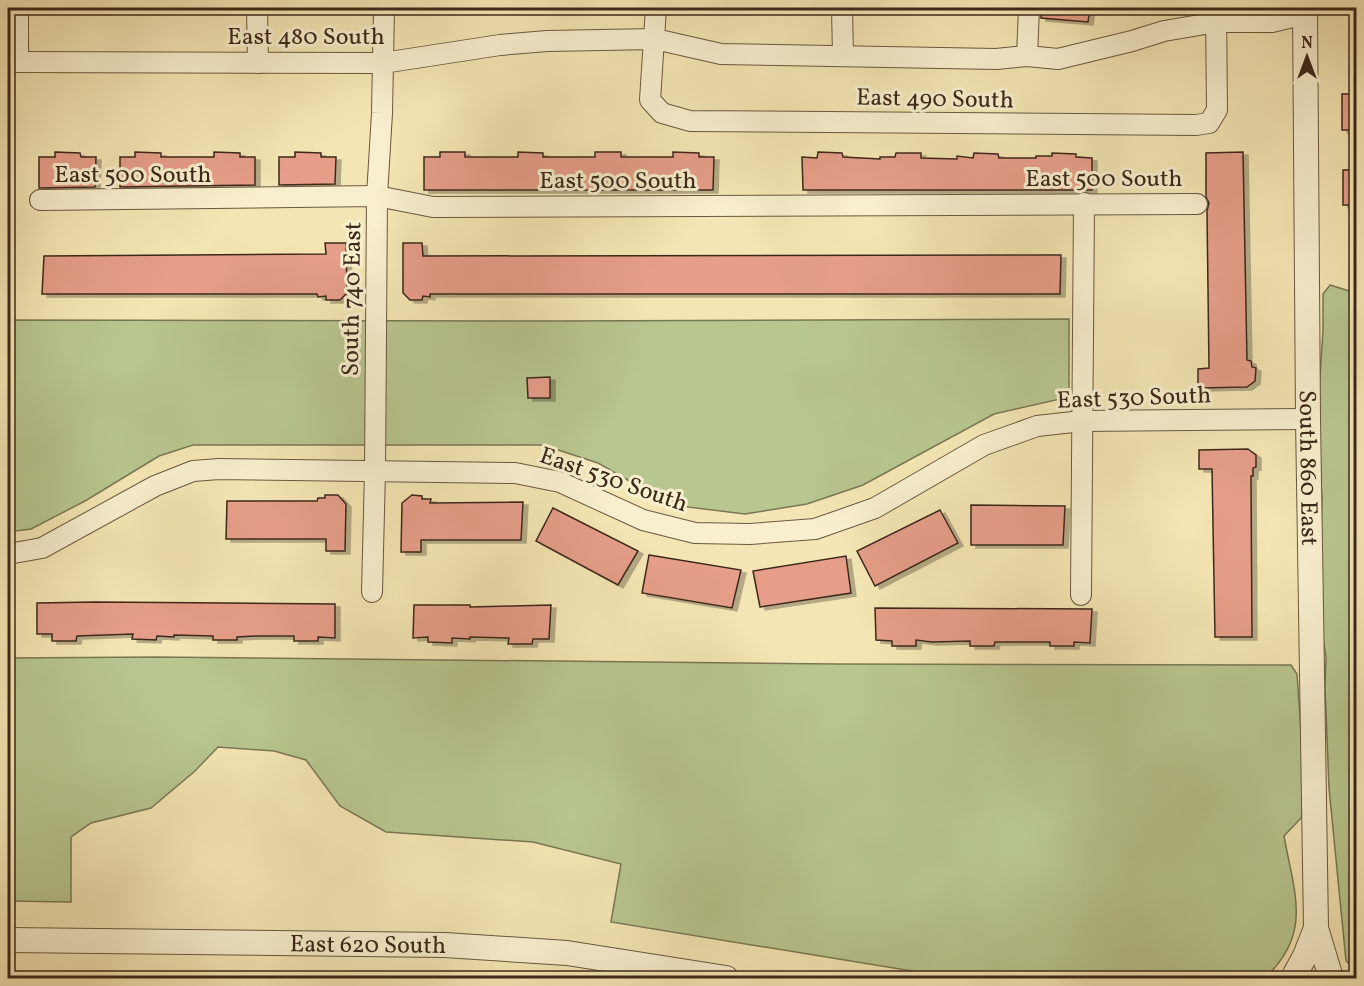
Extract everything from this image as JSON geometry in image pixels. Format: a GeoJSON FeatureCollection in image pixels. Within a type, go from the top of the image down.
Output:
{"type":"FeatureCollection","features":[{"type":"Feature","properties":{"kind":"street"},"geometry":{"type":"LineString","coordinates":[[13,62],[18,8]]}},
{"type":"Feature","properties":{"kind":"street"},"geometry":{"type":"LineString","coordinates":[[257,8],[258,63]]}},
{"type":"Feature","properties":{"kind":"street","name":"South 740 East"},"geometry":{"type":"LineString","coordinates":[[372,592],[377,196],[384,8]]}},
{"type":"Feature","properties":{"kind":"street"},"geometry":{"type":"LineString","coordinates":[[655,39],[656,8]]}},
{"type":"Feature","properties":{"kind":"street"},"geometry":{"type":"LineString","coordinates":[[842,8],[843,56]]}},
{"type":"Feature","properties":{"kind":"street"},"geometry":{"type":"LineString","coordinates":[[1027,56],[1029,8]]}},
{"type":"Feature","properties":{"kind":"street","name":"East 480 South"},"geometry":{"type":"LineString","coordinates":[[13,62],[383,63],[500,45],[547,41],[655,39],[721,54],[996,59],[1027,56],[1058,59],[1132,41],[1217,15],[1272,22],[1305,11]]}},
{"type":"Feature","properties":{"kind":"street","name":"South 860 East"},"geometry":{"type":"LineString","coordinates":[[1305,11],[1308,419],[1316,928],[1331,978]]}},
{"type":"Feature","properties":{"kind":"street","name":"East 490 South"},"geometry":{"type":"LineString","coordinates":[[655,39],[650,100],[662,113],[690,121],[1196,125],[1209,123],[1217,110],[1217,15]]}},
{"type":"Feature","properties":{"kind":"street","name":"East 500 South"},"geometry":{"type":"LineString","coordinates":[[40,200],[377,196],[433,207],[1197,204]]}},
{"type":"Feature","properties":{"kind":"street"},"geometry":{"type":"LineString","coordinates":[[1081,595],[1084,203]]}},
{"type":"Feature","properties":{"kind":"street","name":"East 530 South"},"geometry":{"type":"LineString","coordinates":[[8,554],[42,548],[155,486],[193,471],[219,469],[515,473],[560,482],[643,520],[695,533],[750,534],[815,529],[875,508],[984,445],[1037,426],[1082,421],[1308,419]]}},
{"type":"Feature","properties":{"kind":"street","name":"South 860 East"},"geometry":{"type":"LineString","coordinates":[[1293,978],[1316,928]]}},
{"type":"Feature","properties":{"kind":"street","name":"East 620 South"},"geometry":{"type":"LineString","coordinates":[[8,940],[445,945],[567,953],[726,978]]}},
{"type":"Feature","properties":{"kind":"green space"},"geometry":{"type":"Polygon","coordinates":[[[1330,285],[1356,293],[1356,970],[1346,961],[1329,788],[1326,657],[1321,625],[1322,500],[1319,391],[1323,294],[1330,285]]]}},
{"type":"Feature","properties":{"kind":"green space"},"geometry":{"type":"Polygon","coordinates":[[[1069,319],[1069,397],[994,414],[863,485],[807,504],[745,514],[688,507],[645,490],[598,463],[543,445],[193,445],[159,456],[85,501],[31,529],[8,532],[8,320],[1069,319]]]}},
{"type":"Feature","properties":{"kind":"green space"},"geometry":{"type":"Polygon","coordinates":[[[156,657],[837,664],[1291,665],[1297,674],[1303,759],[1302,817],[1284,836],[1295,894],[1295,928],[1290,945],[1265,978],[955,978],[611,922],[621,864],[533,842],[386,832],[340,806],[306,760],[274,751],[218,747],[195,771],[151,808],[91,823],[71,837],[71,902],[9,901],[8,658],[156,657]]]}},
{"type":"Feature","properties":{"kind":"building"},"geometry":{"type":"Polygon","coordinates":[[[1041,8],[1090,8],[1088,22],[1041,18],[1041,8]]]}},
{"type":"Feature","properties":{"kind":"building"},"geometry":{"type":"Polygon","coordinates":[[[1342,94],[1356,94],[1356,130],[1342,130],[1342,94]]]}},
{"type":"Feature","properties":{"kind":"building"},"geometry":{"type":"Polygon","coordinates":[[[55,152],[80,153],[81,157],[96,157],[95,187],[39,188],[39,157],[55,157],[55,152]]]}},
{"type":"Feature","properties":{"kind":"building"},"geometry":{"type":"Polygon","coordinates":[[[135,152],[161,153],[161,157],[214,157],[214,152],[240,153],[240,157],[255,157],[255,185],[120,187],[120,157],[135,157],[135,152]]]}},
{"type":"Feature","properties":{"kind":"building"},"geometry":{"type":"Polygon","coordinates":[[[295,152],[321,153],[321,157],[336,157],[335,184],[279,185],[279,157],[295,157],[295,152]]]}},
{"type":"Feature","properties":{"kind":"building"},"geometry":{"type":"Polygon","coordinates":[[[440,152],[465,152],[465,157],[518,157],[518,152],[543,153],[543,157],[595,157],[595,152],[621,152],[621,157],[673,157],[673,152],[699,153],[699,157],[714,157],[713,190],[424,190],[424,157],[440,157],[440,152]]]}},
{"type":"Feature","properties":{"kind":"building"},"geometry":{"type":"Polygon","coordinates":[[[818,152],[842,153],[843,157],[880,159],[880,157],[895,157],[896,153],[921,153],[921,158],[957,159],[957,156],[973,158],[974,153],[998,154],[999,158],[1036,158],[1036,156],[1052,156],[1052,153],[1076,154],[1076,157],[1092,158],[1092,190],[803,190],[802,157],[817,158],[818,152]]]}},
{"type":"Feature","properties":{"kind":"building"},"geometry":{"type":"Polygon","coordinates":[[[1243,152],[1247,360],[1251,361],[1252,367],[1256,368],[1255,381],[1247,387],[1198,388],[1198,369],[1209,368],[1207,211],[1209,203],[1206,197],[1206,153],[1243,152]]]}},
{"type":"Feature","properties":{"kind":"building"},"geometry":{"type":"Polygon","coordinates":[[[1343,170],[1356,170],[1356,205],[1343,205],[1343,170]]]}},
{"type":"Feature","properties":{"kind":"building"},"geometry":{"type":"Polygon","coordinates":[[[325,243],[346,243],[347,293],[340,300],[326,300],[326,296],[318,297],[317,294],[42,294],[44,256],[326,254],[325,243]]]}},
{"type":"Feature","properties":{"kind":"building"},"geometry":{"type":"Polygon","coordinates":[[[403,243],[422,243],[423,256],[1061,255],[1060,294],[430,294],[430,297],[423,296],[422,300],[410,300],[403,293],[403,243]]]}},
{"type":"Feature","properties":{"kind":"building"},"geometry":{"type":"Polygon","coordinates":[[[550,377],[550,398],[528,398],[527,378],[550,377]]]}},
{"type":"Feature","properties":{"kind":"building"},"geometry":{"type":"Polygon","coordinates":[[[1248,449],[1256,455],[1256,467],[1253,468],[1253,476],[1251,476],[1252,637],[1215,637],[1212,469],[1199,469],[1199,450],[1248,449]]]}},
{"type":"Feature","properties":{"kind":"building"},"geometry":{"type":"Polygon","coordinates":[[[325,495],[338,495],[346,504],[345,551],[326,551],[326,539],[226,539],[227,501],[317,501],[318,498],[325,498],[325,495]]]}},
{"type":"Feature","properties":{"kind":"building"},"geometry":{"type":"Polygon","coordinates":[[[412,495],[422,496],[422,499],[431,499],[430,503],[523,502],[521,540],[421,540],[421,552],[401,552],[402,503],[412,495]]]}},
{"type":"Feature","properties":{"kind":"building"},"geometry":{"type":"Polygon","coordinates":[[[971,505],[1065,506],[1063,545],[971,545],[971,505]]]}},
{"type":"Feature","properties":{"kind":"building"},"geometry":{"type":"Polygon","coordinates":[[[553,508],[638,551],[618,585],[536,541],[553,508]]]}},
{"type":"Feature","properties":{"kind":"building"},"geometry":{"type":"Polygon","coordinates":[[[940,510],[958,543],[875,586],[857,551],[940,510]]]}},
{"type":"Feature","properties":{"kind":"building"},"geometry":{"type":"Polygon","coordinates":[[[649,555],[741,570],[732,608],[642,593],[649,555]]]}},
{"type":"Feature","properties":{"kind":"building"},"geometry":{"type":"Polygon","coordinates":[[[846,556],[851,593],[760,607],[753,571],[846,556]]]}},
{"type":"Feature","properties":{"kind":"building"},"geometry":{"type":"Polygon","coordinates":[[[37,603],[335,604],[335,638],[318,637],[318,641],[294,641],[294,636],[256,636],[237,637],[237,640],[213,640],[213,636],[174,635],[174,637],[157,636],[156,640],[132,639],[133,634],[77,636],[76,641],[52,641],[52,634],[37,634],[37,603]]]}},
{"type":"Feature","properties":{"kind":"building"},"geometry":{"type":"Polygon","coordinates":[[[414,605],[470,605],[470,607],[551,605],[549,639],[533,639],[532,644],[508,644],[509,638],[470,637],[470,639],[452,638],[452,643],[428,642],[428,637],[413,638],[414,605]]]}},
{"type":"Feature","properties":{"kind":"building"},"geometry":{"type":"Polygon","coordinates":[[[875,608],[1092,609],[1090,643],[1074,642],[1074,646],[1050,646],[1050,642],[995,642],[994,646],[970,646],[970,641],[916,640],[916,646],[892,646],[892,641],[876,640],[875,608]]]}}]}
